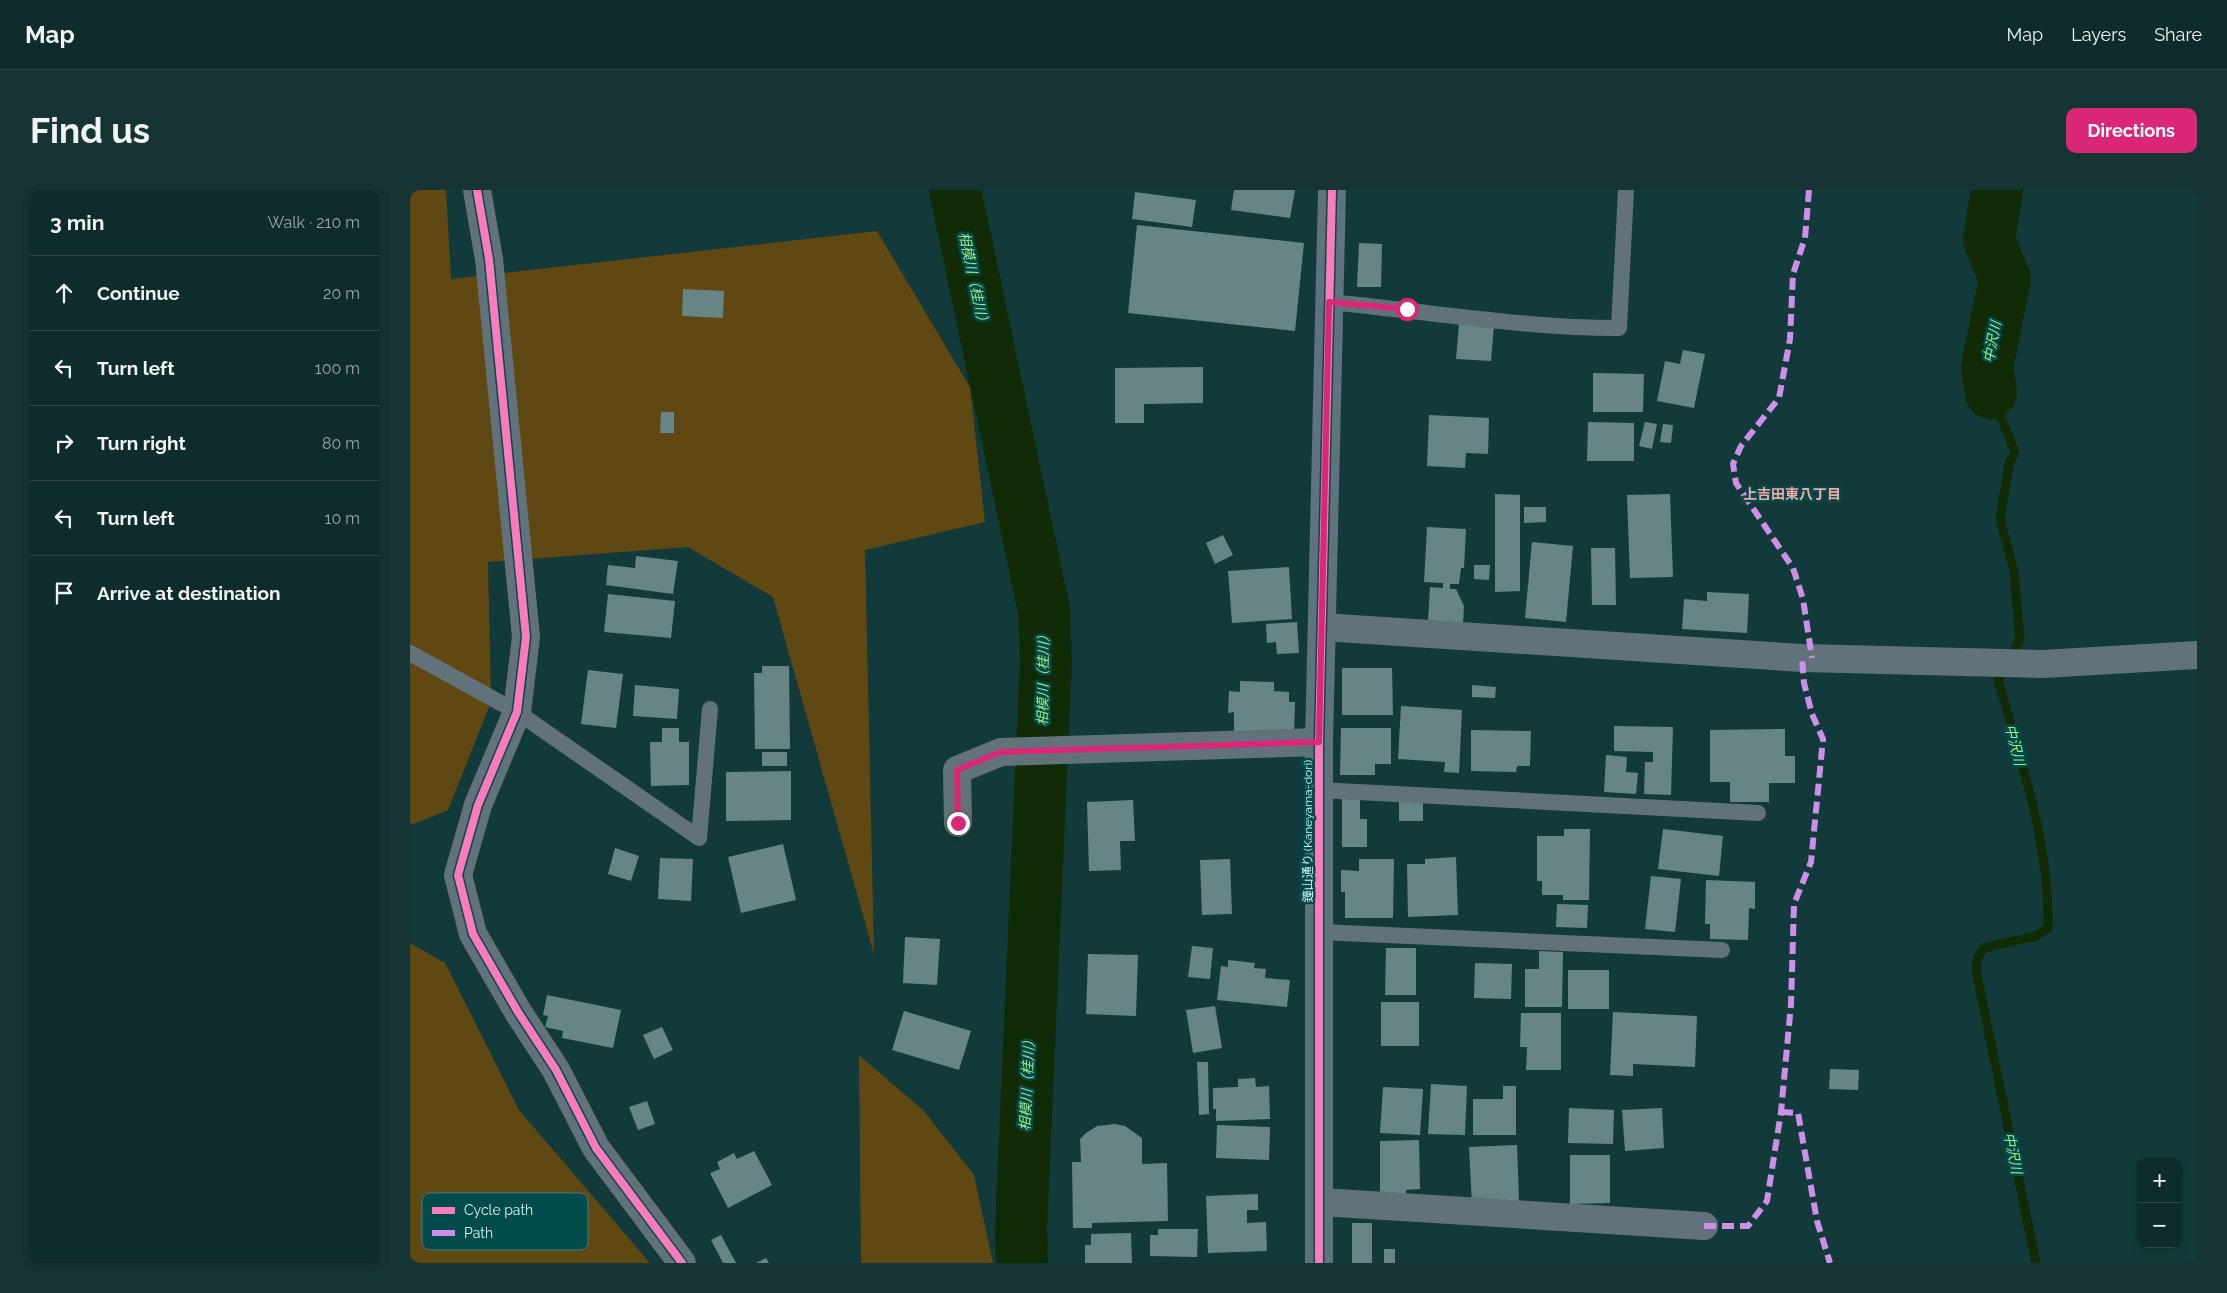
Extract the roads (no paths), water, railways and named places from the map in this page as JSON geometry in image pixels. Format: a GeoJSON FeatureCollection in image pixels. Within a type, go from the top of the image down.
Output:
{"type":"FeatureCollection","features":[{"type":"Feature","properties":{"kind":"street"},"geometry":{"type":"LineString","coordinates":[[477,190],[488,259],[526,637],[517,712],[478,805],[458,875],[473,934],[518,1012],[556,1070],[596,1148],[682,1263]]}},
{"type":"Feature","properties":{"kind":"street","name":"鐘山通り (Kaneyama-dori)"},"geometry":{"type":"LineString","coordinates":[[1319,1263],[1321,1202],[1319,742],[1332,190]]}},
{"type":"Feature","properties":{"kind":"street"},"geometry":{"type":"LineString","coordinates":[[1322,627],[1802,658],[2043,664],[2197,655]]}},
{"type":"Feature","properties":{"kind":"street"},"geometry":{"type":"LineString","coordinates":[[958,823],[957,770],[1000,752],[1319,742]]}},
{"type":"Feature","properties":{"kind":"street"},"geometry":{"type":"LineString","coordinates":[[1321,1202],[1704,1226]]}},
{"type":"Feature","properties":{"kind":"lane"},"geometry":{"type":"LineString","coordinates":[[1329,302],[1529,325],[1564,328],[1619,328],[1626,190]]}},
{"type":"Feature","properties":{"kind":"lane"},"geometry":{"type":"LineString","coordinates":[[410,653],[517,712],[699,838],[710,709]]}},
{"type":"Feature","properties":{"kind":"lane"},"geometry":{"type":"LineString","coordinates":[[1319,790],[1758,813]]}},
{"type":"Feature","properties":{"kind":"lane"},"geometry":{"type":"LineString","coordinates":[[1320,932],[1722,950]]}},
{"type":"Feature","properties":{"kind":"waterway","name":"相模川（桂川）"},"geometry":{"type":"LineString","coordinates":[[955,190],[1044,610],[1046,660],[1021,1229],[1022,1263]]}},
{"type":"Feature","properties":{"kind":"waterway","name":"中沢川"},"geometry":{"type":"LineString","coordinates":[[1991,393],[1987,367],[2005,279],[1989,240],[1997,190]]}},
{"type":"Feature","properties":{"kind":"waterway","name":"中沢川"},"geometry":{"type":"LineString","coordinates":[[1991,393],[2015,452],[2009,464],[2000,518],[2014,572],[2020,640],[1998,679],[2039,833],[2047,896],[2048,928],[2036,936],[1984,948],[1978,957],[1976,970],[2036,1263]]}},
{"type":"Feature","properties":{"kind":"district","name":"上吉田東八丁目"},"geometry":{"type":"Point","coordinates":[1792,494]}}]}
